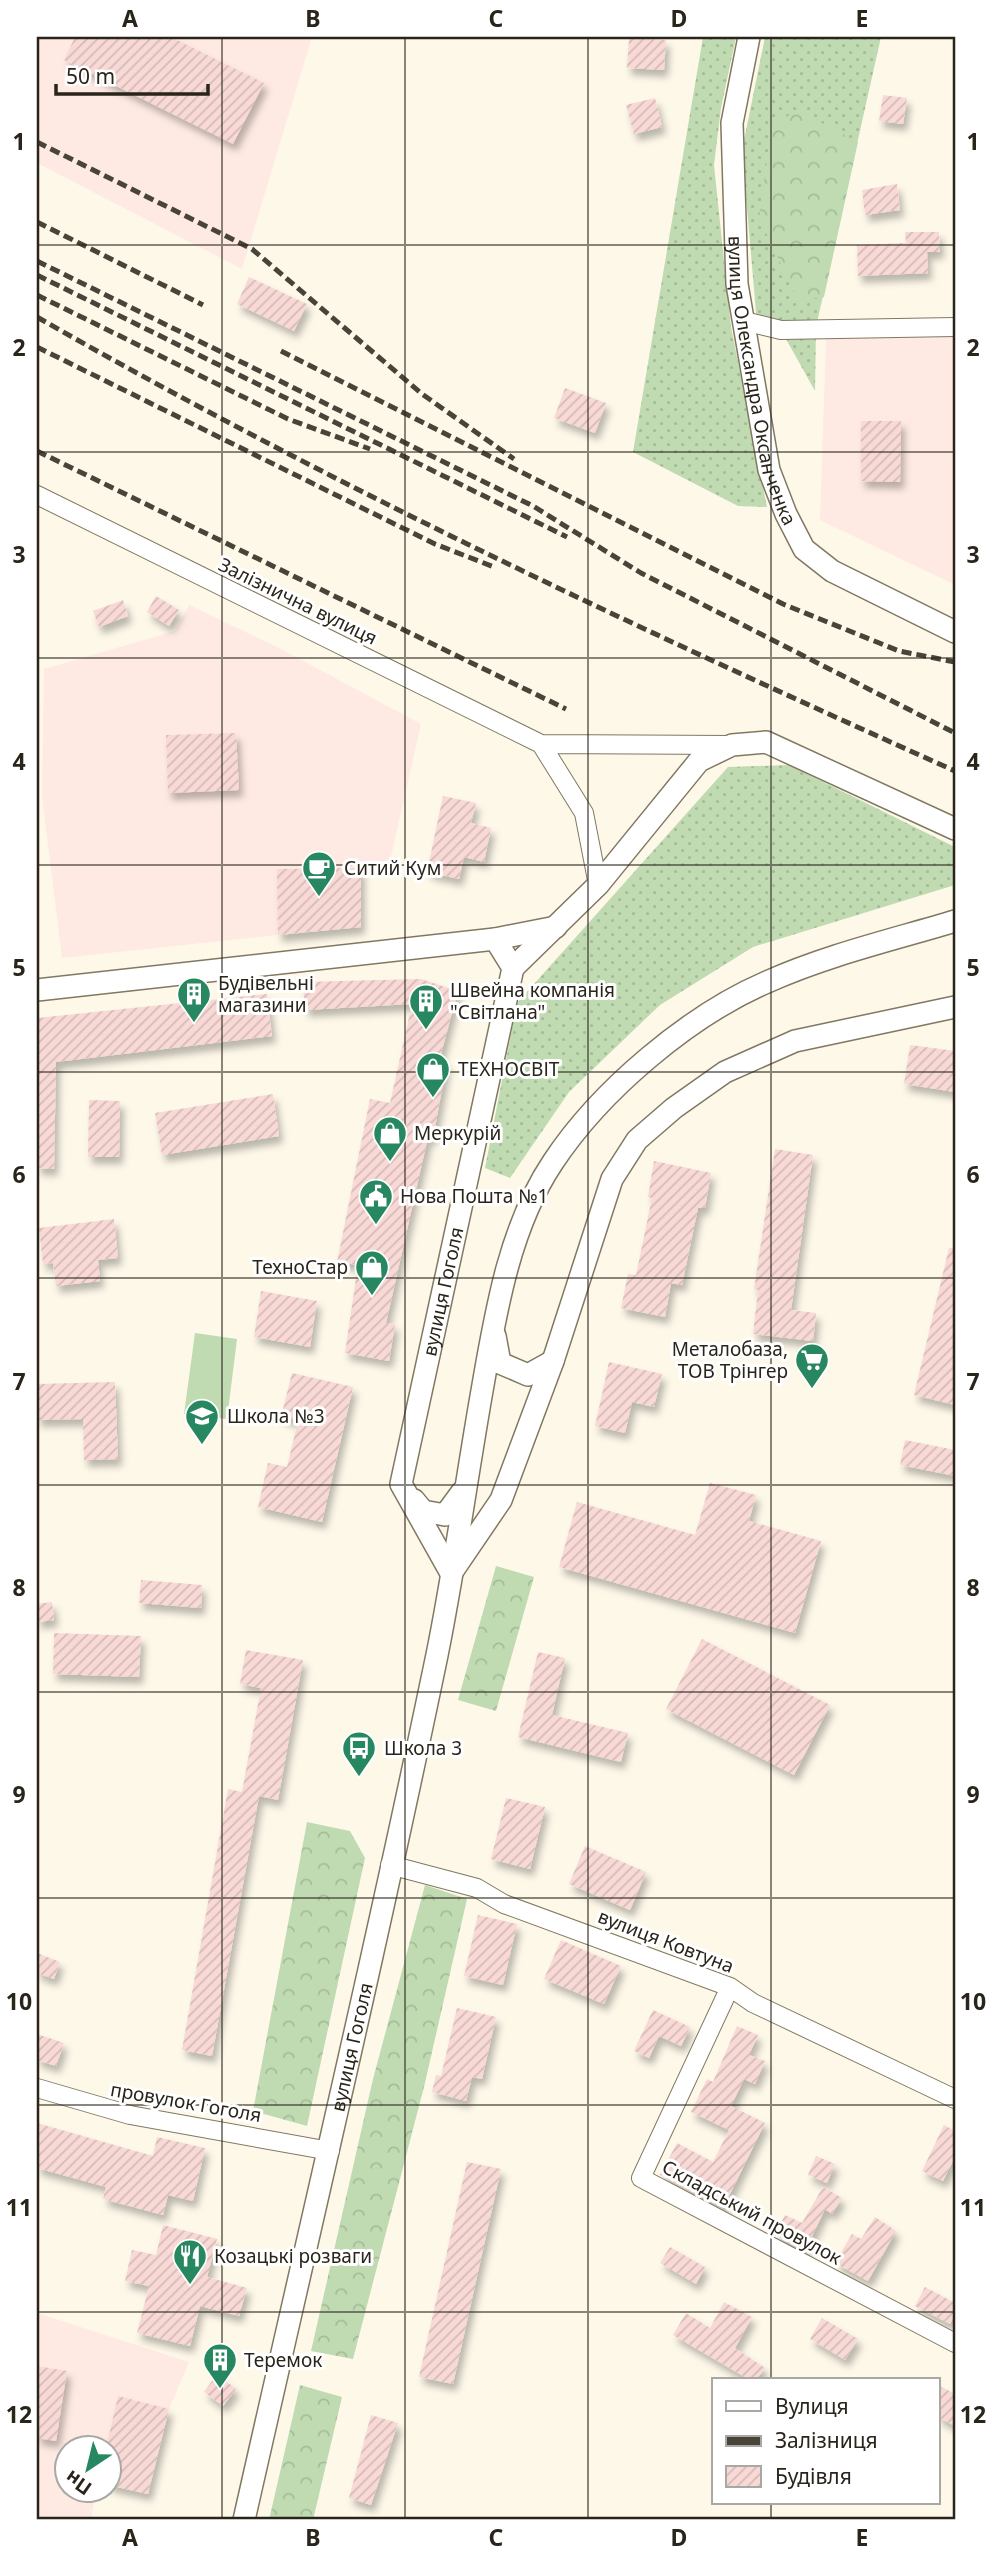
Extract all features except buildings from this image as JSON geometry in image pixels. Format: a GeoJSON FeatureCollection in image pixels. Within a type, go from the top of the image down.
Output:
{"type":"FeatureCollection","features":[{"type":"Feature","properties":{"kind":"street","name":"вулиця Олександра Оксанченка"},"geometry":{"type":"LineString","coordinates":[[749,37],[732,123],[737,284],[769,470],[786,514],[804,549],[832,571],[955,632]]}},
{"type":"Feature","properties":{"kind":"street"},"geometry":{"type":"LineString","coordinates":[[744,321],[781,330],[955,327]]}},
{"type":"Feature","properties":{"kind":"street","name":"Залізнична вулиця"},"geometry":{"type":"LineString","coordinates":[[37,495],[541,744],[732,745]]}},
{"type":"Feature","properties":{"kind":"street"},"geometry":{"type":"LineString","coordinates":[[495,939],[513,968],[598,885],[699,761],[732,745],[766,742],[955,829]]}},
{"type":"Feature","properties":{"kind":"street"},"geometry":{"type":"LineString","coordinates":[[541,744],[584,813],[598,885]]}},
{"type":"Feature","properties":{"kind":"street","name":"вулиця Гоголя"},"geometry":{"type":"LineString","coordinates":[[244,2520],[330,2151],[437,1653],[493,1327],[519,1227],[551,1163],[590,1115],[645,1058],[763,983],[822,961],[955,920]]}},
{"type":"Feature","properties":{"kind":"street"},"geometry":{"type":"LineString","coordinates":[[37,990],[495,939],[556,926]]}},
{"type":"Feature","properties":{"kind":"street","name":"вулиця Гоголя"},"geometry":{"type":"LineString","coordinates":[[465,1488],[445,1515],[423,1511],[401,1484],[513,968]]}},
{"type":"Feature","properties":{"kind":"street"},"geometry":{"type":"LineString","coordinates":[[553,1361],[612,1179],[637,1140],[646,1132],[725,1072],[795,1041],[955,1007]]}},
{"type":"Feature","properties":{"kind":"street","name":"вулиця Гоголя"},"geometry":{"type":"LineString","coordinates":[[493,1327],[500,1363],[511,1370],[528,1375],[553,1361]]}},
{"type":"Feature","properties":{"kind":"street","name":"вулиця Гоголя"},"geometry":{"type":"LineString","coordinates":[[451,1573],[501,1500],[553,1361]]}},
{"type":"Feature","properties":{"kind":"street"},"geometry":{"type":"LineString","coordinates":[[401,1484],[451,1573]]}},
{"type":"Feature","properties":{"kind":"street","name":"вулиця Ковтуна"},"geometry":{"type":"LineString","coordinates":[[390,1865],[477,1888],[504,1904],[730,1987],[753,2003],[955,2099]]}},
{"type":"Feature","properties":{"kind":"street","name":"Складський провулок"},"geometry":{"type":"LineString","coordinates":[[730,1987],[641,2178],[955,2343]]}},
{"type":"Feature","properties":{"kind":"street","name":"провулок Гоголя"},"geometry":{"type":"LineString","coordinates":[[37,2088],[120,2113],[330,2151]]}},
{"type":"Feature","properties":{"kind":"shaded area"},"geometry":{"type":"Polygon","coordinates":[[[37,37],[312,37],[242,269],[37,163],[37,37]]]}},
{"type":"Feature","properties":{"kind":"shaded area"},"geometry":{"type":"Polygon","coordinates":[[[920,329],[955,331],[955,585],[820,520],[826,339],[920,329]]]}},
{"type":"Feature","properties":{"kind":"shaded area"},"geometry":{"type":"Polygon","coordinates":[[[189,605],[279,648],[421,724],[387,874],[361,868],[278,869],[278,935],[62,958],[42,797],[44,669],[175,631],[189,605]]]}},
{"type":"Feature","properties":{"kind":"shaded area"},"geometry":{"type":"Polygon","coordinates":[[[37,2313],[189,2362],[169,2409],[118,2397],[109,2434],[52,2434],[52,2504],[94,2504],[91,2520],[37,2520],[37,2313]]]}},
{"type":"Feature","properties":{"kind":"green space"},"geometry":{"type":"Polygon","coordinates":[[[703,37],[736,37],[721,108],[714,165],[731,327],[767,507],[738,506],[633,452],[703,37]]]}},
{"type":"Feature","properties":{"kind":"green space"},"geometry":{"type":"Polygon","coordinates":[[[765,37],[881,37],[816,327],[815,391],[781,330],[757,324],[742,150],[765,37]]]}},
{"type":"Feature","properties":{"kind":"green space"},"geometry":{"type":"Polygon","coordinates":[[[799,111],[858,142],[824,297],[798,300],[759,218],[772,123],[799,111]]]}},
{"type":"Feature","properties":{"kind":"green space"},"geometry":{"type":"Polygon","coordinates":[[[789,765],[955,847],[955,885],[753,947],[660,1005],[569,1092],[510,1178],[485,1168],[517,1003],[728,767],[789,765]]]}},
{"type":"Feature","properties":{"kind":"green space"},"geometry":{"type":"Polygon","coordinates":[[[195,1333],[237,1339],[227,1419],[184,1414],[195,1333]]]}},
{"type":"Feature","properties":{"kind":"green space"},"geometry":{"type":"Polygon","coordinates":[[[496,1566],[534,1577],[496,1711],[458,1700],[496,1566]]]}},
{"type":"Feature","properties":{"kind":"green space"},"geometry":{"type":"Polygon","coordinates":[[[307,1822],[350,1831],[365,1858],[307,2126],[253,2111],[307,1822]]]}},
{"type":"Feature","properties":{"kind":"green space"},"geometry":{"type":"Polygon","coordinates":[[[425,1885],[467,1899],[424,2087],[353,2359],[311,2351],[373,2079],[425,1885]]]}},
{"type":"Feature","properties":{"kind":"green space"},"geometry":{"type":"Polygon","coordinates":[[[300,2385],[342,2397],[313,2520],[269,2520],[300,2385]]]}},
{"type":"Feature","properties":{"kind":"railway"},"geometry":{"type":"LineString","coordinates":[[37,142],[252,249],[422,394],[514,459]]}},
{"type":"Feature","properties":{"kind":"railway"},"geometry":{"type":"LineString","coordinates":[[37,222],[203,305]]}},
{"type":"Feature","properties":{"kind":"railway"},"geometry":{"type":"LineString","coordinates":[[37,261],[533,506],[641,573],[955,733]]}},
{"type":"Feature","properties":{"kind":"railway"},"geometry":{"type":"LineString","coordinates":[[37,275],[567,537]]}},
{"type":"Feature","properties":{"kind":"railway"},"geometry":{"type":"LineString","coordinates":[[37,295],[288,419],[370,449]]}},
{"type":"Feature","properties":{"kind":"railway"},"geometry":{"type":"LineString","coordinates":[[37,317],[262,440],[490,555],[955,771]]}},
{"type":"Feature","properties":{"kind":"railway"},"geometry":{"type":"LineString","coordinates":[[37,347],[435,544],[494,567]]}},
{"type":"Feature","properties":{"kind":"railway"},"geometry":{"type":"LineString","coordinates":[[281,351],[783,604],[899,651],[955,662]]}},
{"type":"Feature","properties":{"kind":"railway"},"geometry":{"type":"LineString","coordinates":[[37,451],[566,709]]}},
{"type":"Feature","properties":{"kind":"place","name":"Ситий Кум"},"geometry":{"type":"Point","coordinates":[319,898]}},
{"type":"Feature","properties":{"kind":"place","name":"Будівельні магазини"},"geometry":{"type":"Point","coordinates":[194,1024]}},
{"type":"Feature","properties":{"kind":"place","name":"Швейна компанія \"Світлана\""},"geometry":{"type":"Point","coordinates":[426,1031]}},
{"type":"Feature","properties":{"kind":"place","name":"ТЕХНОСВІТ"},"geometry":{"type":"Point","coordinates":[433,1099]}},
{"type":"Feature","properties":{"kind":"place","name":"Меркурій"},"geometry":{"type":"Point","coordinates":[390,1163]}},
{"type":"Feature","properties":{"kind":"place","name":"Нова Пошта №1"},"geometry":{"type":"Point","coordinates":[376,1226]}},
{"type":"Feature","properties":{"kind":"place","name":"ТехноСтар"},"geometry":{"type":"Point","coordinates":[372,1297]}},
{"type":"Feature","properties":{"kind":"place","name":"Металобаза, ТОВ Трінгер"},"geometry":{"type":"Point","coordinates":[812,1390]}},
{"type":"Feature","properties":{"kind":"place","name":"Школа №3"},"geometry":{"type":"Point","coordinates":[202,1446]}},
{"type":"Feature","properties":{"kind":"place","name":"Школа 3"},"geometry":{"type":"Point","coordinates":[359,1778]}},
{"type":"Feature","properties":{"kind":"place","name":"Козацькі розваги"},"geometry":{"type":"Point","coordinates":[190,2286]}},
{"type":"Feature","properties":{"kind":"place","name":"Теремок"},"geometry":{"type":"Point","coordinates":[220,2390]}}]}
